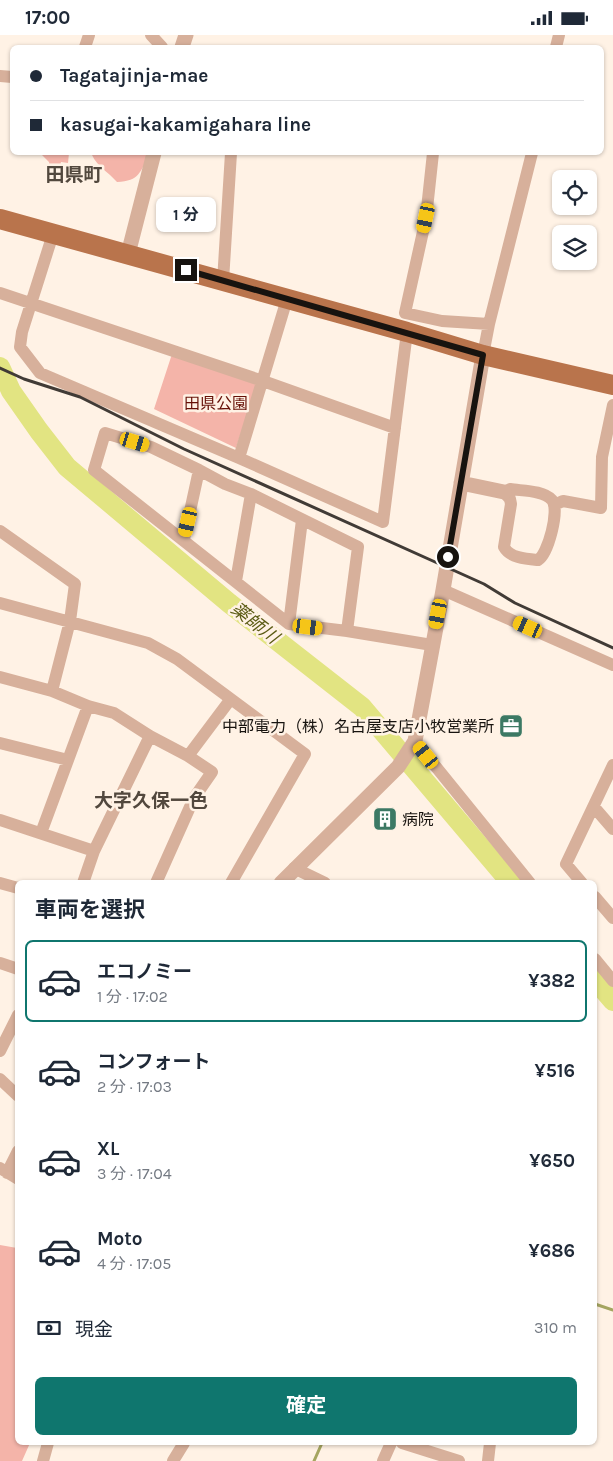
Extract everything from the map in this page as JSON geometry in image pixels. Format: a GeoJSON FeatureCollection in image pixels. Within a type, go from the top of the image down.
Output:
{"type":"FeatureCollection","features":[{"type":"Feature","properties":{"kind":"main road"},"geometry":{"type":"LineString","coordinates":[[0,219],[407,332],[483,355],[613,385]]}},
{"type":"Feature","properties":{"kind":"street"},"geometry":{"type":"LineString","coordinates":[[151,35],[160,45]]}},
{"type":"Feature","properties":{"kind":"street"},"geometry":{"type":"LineString","coordinates":[[128,254],[153,155]]}},
{"type":"Feature","properties":{"kind":"street"},"geometry":{"type":"LineString","coordinates":[[223,281],[231,155]]}},
{"type":"Feature","properties":{"kind":"street"},"geometry":{"type":"LineString","coordinates":[[433,155],[426,218],[405,313],[442,321],[489,324]]}},
{"type":"Feature","properties":{"kind":"street"},"geometry":{"type":"LineString","coordinates":[[284,880],[398,767],[415,741],[489,324],[531,155]]}},
{"type":"Feature","properties":{"kind":"street"},"geometry":{"type":"LineString","coordinates":[[53,234],[22,332],[20,347],[40,373],[239,458],[382,522],[407,332]]}},
{"type":"Feature","properties":{"kind":"street"},"geometry":{"type":"LineString","coordinates":[[0,293],[395,427]]}},
{"type":"Feature","properties":{"kind":"street"},"geometry":{"type":"LineString","coordinates":[[239,458],[287,299]]}},
{"type":"Feature","properties":{"kind":"street"},"geometry":{"type":"LineString","coordinates":[[554,505],[563,501],[607,508],[602,457],[613,405]]}},
{"type":"Feature","properties":{"kind":"street"},"geometry":{"type":"LineString","coordinates":[[347,631],[358,547],[151,447],[105,433],[94,469],[288,624],[347,631],[432,645]]}},
{"type":"Feature","properties":{"kind":"street"},"geometry":{"type":"LineString","coordinates":[[184,539],[199,471]]}},
{"type":"Feature","properties":{"kind":"street"},"geometry":{"type":"LineString","coordinates":[[461,483],[504,492],[510,499],[511,504],[504,547],[511,555],[538,560],[548,546],[554,513],[552,500],[533,492],[510,489],[504,492]]}},
{"type":"Feature","properties":{"kind":"street"},"geometry":{"type":"LineString","coordinates":[[236,581],[251,494]]}},
{"type":"Feature","properties":{"kind":"street"},"geometry":{"type":"LineString","coordinates":[[288,624],[302,519]]}},
{"type":"Feature","properties":{"kind":"street"},"geometry":{"type":"LineString","coordinates":[[0,531],[75,584],[70,621],[52,691]]}},
{"type":"Feature","properties":{"kind":"street"},"geometry":{"type":"LineString","coordinates":[[443,590],[613,665]]}},
{"type":"Feature","properties":{"kind":"street"},"geometry":{"type":"LineString","coordinates":[[0,603],[148,643],[177,659],[305,754],[233,880]]}},
{"type":"Feature","properties":{"kind":"street"},"geometry":{"type":"LineString","coordinates":[[0,677],[52,691],[88,706],[114,713],[212,772],[194,798],[157,880]]}},
{"type":"Feature","properties":{"kind":"street"},"geometry":{"type":"LineString","coordinates":[[188,756],[230,700]]}},
{"type":"Feature","properties":{"kind":"street"},"geometry":{"type":"LineString","coordinates":[[40,833],[88,706]]}},
{"type":"Feature","properties":{"kind":"street"},"geometry":{"type":"LineString","coordinates":[[84,880],[94,851],[150,736]]}},
{"type":"Feature","properties":{"kind":"street"},"geometry":{"type":"LineString","coordinates":[[415,741],[528,880]]}},
{"type":"Feature","properties":{"kind":"street"},"geometry":{"type":"LineString","coordinates":[[0,743],[68,760]]}},
{"type":"Feature","properties":{"kind":"street"},"geometry":{"type":"LineString","coordinates":[[579,880],[566,864],[613,765]]}},
{"type":"Feature","properties":{"kind":"street"},"geometry":{"type":"LineString","coordinates":[[594,807],[613,829]]}},
{"type":"Feature","properties":{"kind":"street"},"geometry":{"type":"LineString","coordinates":[[0,820],[94,851]]}},
{"type":"Feature","properties":{"kind":"street"},"geometry":{"type":"LineString","coordinates":[[294,868],[319,880]]}},
{"type":"Feature","properties":{"kind":"street"},"geometry":{"type":"LineString","coordinates":[[0,883],[15,887]]}},
{"type":"Feature","properties":{"kind":"street"},"geometry":{"type":"LineString","coordinates":[[597,899],[613,918]]}},
{"type":"Feature","properties":{"kind":"street"},"geometry":{"type":"LineString","coordinates":[[597,961],[613,981]]}},
{"type":"Feature","properties":{"kind":"street"},"geometry":{"type":"LineString","coordinates":[[0,963],[15,968]]}},
{"type":"Feature","properties":{"kind":"street"},"geometry":{"type":"LineString","coordinates":[[0,1051],[15,1021]]}},
{"type":"Feature","properties":{"kind":"street"},"geometry":{"type":"LineString","coordinates":[[0,1079],[15,1093]]}},
{"type":"Feature","properties":{"kind":"street"},"geometry":{"type":"LineString","coordinates":[[8,1173],[15,1158]]}},
{"type":"Feature","properties":{"kind":"street"},"geometry":{"type":"LineString","coordinates":[[43,1461],[47,1445]]}},
{"type":"Feature","properties":{"kind":"street"},"geometry":{"type":"LineString","coordinates":[[173,1461],[183,1445]]}},
{"type":"Feature","properties":{"kind":"street"},"geometry":{"type":"LineString","coordinates":[[383,1461],[390,1445]]}},
{"type":"Feature","properties":{"kind":"street"},"geometry":{"type":"LineString","coordinates":[[408,1445],[459,1461]]}},
{"type":"Feature","properties":{"kind":"street"},"geometry":{"type":"LineString","coordinates":[[488,1461],[490,1445]]}},
{"type":"Feature","properties":{"kind":"green space"},"geometry":{"type":"Polygon","coordinates":[[[42,155],[69,155],[68,163],[61,162],[60,166],[55,169],[50,168],[49,162],[42,155]]]}},
{"type":"Feature","properties":{"kind":"green space"},"geometry":{"type":"Polygon","coordinates":[[[92,155],[149,155],[135,177],[130,180],[117,182],[92,155]]]}},
{"type":"Feature","properties":{"kind":"green space","name":"田県公園"},"geometry":{"type":"Polygon","coordinates":[[[172,354],[257,384],[236,448],[154,409],[172,354]]]}},
{"type":"Feature","properties":{"kind":"green space"},"geometry":{"type":"Polygon","coordinates":[[[0,1245],[15,1248],[15,1445],[29,1445],[22,1461],[0,1461],[0,1245]]]}},
{"type":"Feature","properties":{"kind":"waterway","name":"薬師川"},"geometry":{"type":"LineString","coordinates":[[0,367],[11,391],[67,467],[229,603],[362,707],[508,880]]}},
{"type":"Feature","properties":{"kind":"waterway","name":"薬師川"},"geometry":{"type":"LineString","coordinates":[[597,982],[613,1001]]}},
{"type":"Feature","properties":{"kind":"waterway"},"geometry":{"type":"LineString","coordinates":[[597,1305],[613,1310]]}},
{"type":"Feature","properties":{"kind":"waterway"},"geometry":{"type":"LineString","coordinates":[[314,1461],[321,1445]]}},
{"type":"Feature","properties":{"kind":"railway"},"geometry":{"type":"LineString","coordinates":[[0,368],[24,379],[80,397],[184,449],[484,584],[515,603],[613,648]]}},
{"type":"Feature","properties":{"kind":"place","name":"中部電力（株）名古屋支店小牧営業所"},"geometry":{"type":"Point","coordinates":[511,726]}},
{"type":"Feature","properties":{"kind":"place","name":"病院"},"geometry":{"type":"Point","coordinates":[385,819]}},
{"type":"Feature","properties":{"kind":"district","name":"田県町"},"geometry":{"type":"Point","coordinates":[74,174]}},
{"type":"Feature","properties":{"kind":"district","name":"大字久保一色"},"geometry":{"type":"Point","coordinates":[151,800]}},
{"type":"Feature","properties":{"kind":"route"},"geometry":{"type":"LineString","coordinates":[[186,270],[483,355],[448,557]]}}]}
